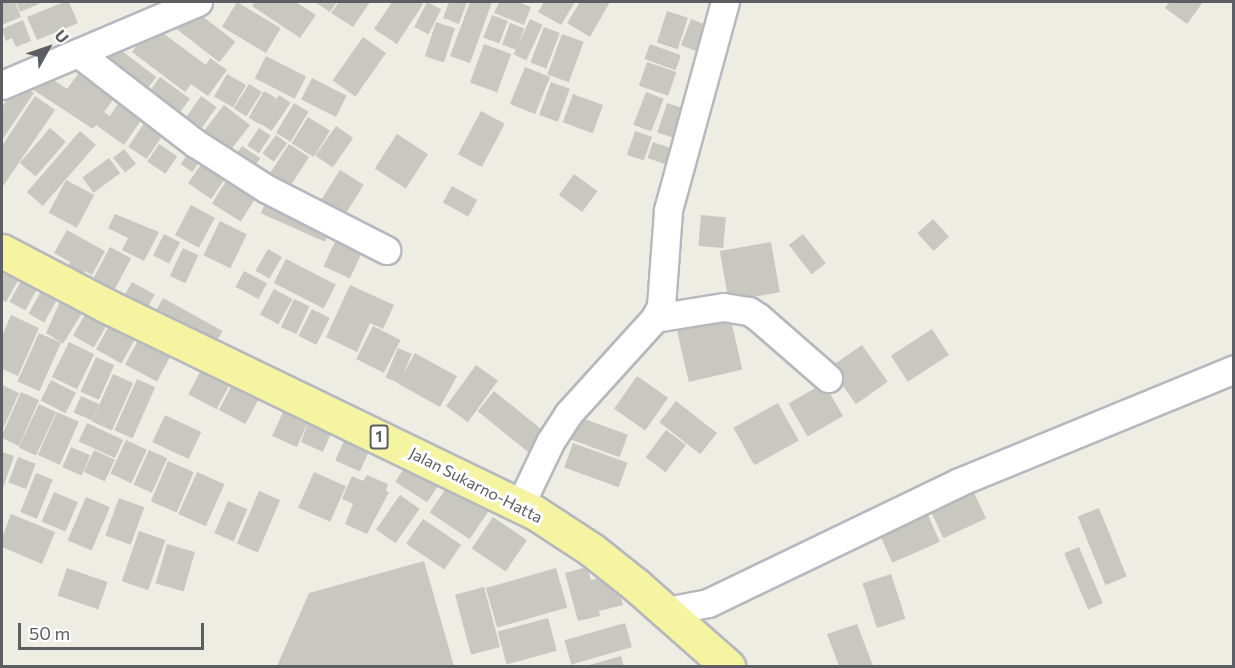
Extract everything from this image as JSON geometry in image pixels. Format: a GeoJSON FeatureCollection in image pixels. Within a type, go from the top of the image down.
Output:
{"type":"FeatureCollection","features":[{"type":"Feature","properties":{"kind":"highway","name":"Jalan Sukarno-Hatta"},"geometry":{"type":"LineString","coordinates":[[2,250],[107,306],[520,505],[592,550],[667,611],[728,666]]}},
{"type":"Feature","properties":{"kind":"street"},"geometry":{"type":"LineString","coordinates":[[2,85],[198,2]]}},
{"type":"Feature","properties":{"kind":"street"},"geometry":{"type":"LineString","coordinates":[[520,505],[550,442],[568,414],[655,318],[661,306],[668,210],[725,2]]}},
{"type":"Feature","properties":{"kind":"street"},"geometry":{"type":"LineString","coordinates":[[78,53],[195,143],[267,189],[386,250]]}},
{"type":"Feature","properties":{"kind":"street"},"geometry":{"type":"LineString","coordinates":[[655,318],[723,308],[749,312],[758,317],[828,378]]}},
{"type":"Feature","properties":{"kind":"street"},"geometry":{"type":"LineString","coordinates":[[667,611],[708,603],[960,482],[1233,369]]}},
{"type":"Feature","properties":{"kind":"building"},"geometry":{"type":"Polygon","coordinates":[[[2,2],[15,2],[21,17],[2,25],[2,2]]]}},
{"type":"Feature","properties":{"kind":"building"},"geometry":{"type":"Polygon","coordinates":[[[16,2],[38,2],[39,4],[20,12],[16,2]]]}},
{"type":"Feature","properties":{"kind":"building"},"geometry":{"type":"Polygon","coordinates":[[[69,2],[78,23],[37,40],[27,17],[69,2]]]}},
{"type":"Feature","properties":{"kind":"building"},"geometry":{"type":"Polygon","coordinates":[[[237,2],[281,28],[266,53],[222,27],[237,2]]]}},
{"type":"Feature","properties":{"kind":"building"},"geometry":{"type":"Polygon","coordinates":[[[255,2],[296,2],[316,15],[300,38],[252,6],[255,2]]]}},
{"type":"Feature","properties":{"kind":"building"},"geometry":{"type":"Polygon","coordinates":[[[315,2],[337,2],[330,12],[315,2]]]}},
{"type":"Feature","properties":{"kind":"building"},"geometry":{"type":"Polygon","coordinates":[[[339,2],[370,2],[353,27],[331,13],[339,2]]]}},
{"type":"Feature","properties":{"kind":"building"},"geometry":{"type":"Polygon","coordinates":[[[392,2],[423,4],[397,44],[374,29],[392,2]]]}},
{"type":"Feature","properties":{"kind":"building"},"geometry":{"type":"Polygon","coordinates":[[[427,2],[441,9],[429,34],[414,27],[427,2]]]}},
{"type":"Feature","properties":{"kind":"building"},"geometry":{"type":"Polygon","coordinates":[[[449,2],[467,2],[459,24],[443,18],[449,2]]]}},
{"type":"Feature","properties":{"kind":"building"},"geometry":{"type":"Polygon","coordinates":[[[470,2],[492,2],[470,63],[450,56],[470,2]]]}},
{"type":"Feature","properties":{"kind":"building"},"geometry":{"type":"Polygon","coordinates":[[[499,2],[518,2],[531,7],[524,25],[494,13],[499,2]]]}},
{"type":"Feature","properties":{"kind":"building"},"geometry":{"type":"Polygon","coordinates":[[[544,2],[575,2],[561,25],[538,12],[544,2]]]}},
{"type":"Feature","properties":{"kind":"building"},"geometry":{"type":"Polygon","coordinates":[[[580,2],[610,2],[590,37],[567,23],[580,2]]]}},
{"type":"Feature","properties":{"kind":"building"},"geometry":{"type":"Polygon","coordinates":[[[1169,2],[1203,2],[1187,24],[1165,8],[1169,2]]]}},
{"type":"Feature","properties":{"kind":"building"},"geometry":{"type":"Polygon","coordinates":[[[192,8],[235,42],[219,62],[176,28],[192,8]]]}},
{"type":"Feature","properties":{"kind":"building"},"geometry":{"type":"Polygon","coordinates":[[[667,11],[688,18],[678,49],[657,42],[667,11]]]}},
{"type":"Feature","properties":{"kind":"building"},"geometry":{"type":"Polygon","coordinates":[[[492,15],[508,21],[499,43],[483,37],[492,15]]]}},
{"type":"Feature","properties":{"kind":"building"},"geometry":{"type":"Polygon","coordinates":[[[530,19],[543,25],[526,60],[514,54],[530,19]]]}},
{"type":"Feature","properties":{"kind":"building"},"geometry":{"type":"Polygon","coordinates":[[[691,19],[712,27],[702,53],[681,45],[691,19]]]}},
{"type":"Feature","properties":{"kind":"building"},"geometry":{"type":"Polygon","coordinates":[[[23,20],[31,41],[16,47],[12,38],[6,41],[2,29],[23,20]]]}},
{"type":"Feature","properties":{"kind":"building"},"geometry":{"type":"Polygon","coordinates":[[[436,22],[455,28],[444,62],[425,56],[436,22]]]}},
{"type":"Feature","properties":{"kind":"building"},"geometry":{"type":"Polygon","coordinates":[[[510,23],[524,28],[516,50],[502,45],[510,23]]]}},
{"type":"Feature","properties":{"kind":"building"},"geometry":{"type":"Polygon","coordinates":[[[152,25],[206,65],[210,58],[227,70],[208,96],[191,84],[185,92],[132,52],[152,25]]]}},
{"type":"Feature","properties":{"kind":"building"},"geometry":{"type":"Polygon","coordinates":[[[544,27],[560,33],[546,69],[530,62],[544,27]]]}},
{"type":"Feature","properties":{"kind":"building"},"geometry":{"type":"Polygon","coordinates":[[[562,34],[584,42],[569,82],[547,74],[562,34]]]}},
{"type":"Feature","properties":{"kind":"building"},"geometry":{"type":"Polygon","coordinates":[[[363,37],[386,53],[356,96],[333,80],[363,37]]]}},
{"type":"Feature","properties":{"kind":"building"},"geometry":{"type":"Polygon","coordinates":[[[110,42],[156,77],[141,98],[94,63],[110,42]]]}},
{"type":"Feature","properties":{"kind":"building"},"geometry":{"type":"Polygon","coordinates":[[[484,44],[511,54],[497,92],[470,83],[484,44]]]}},
{"type":"Feature","properties":{"kind":"building"},"geometry":{"type":"Polygon","coordinates":[[[650,44],[681,55],[676,70],[645,59],[650,44]]]}},
{"type":"Feature","properties":{"kind":"building"},"geometry":{"type":"Polygon","coordinates":[[[266,56],[306,76],[295,99],[255,78],[266,56]]]}},
{"type":"Feature","properties":{"kind":"building"},"geometry":{"type":"Polygon","coordinates":[[[647,62],[676,72],[668,96],[639,86],[647,62]]]}},
{"type":"Feature","properties":{"kind":"building"},"geometry":{"type":"Polygon","coordinates":[[[525,67],[550,77],[535,114],[510,104],[525,67]]]}},
{"type":"Feature","properties":{"kind":"building"},"geometry":{"type":"Polygon","coordinates":[[[81,70],[119,92],[104,112],[110,116],[123,96],[146,113],[124,145],[96,125],[93,129],[29,87],[40,71],[67,89],[81,70]]]}},
{"type":"Feature","properties":{"kind":"building"},"geometry":{"type":"Polygon","coordinates":[[[227,74],[246,85],[233,108],[214,97],[227,74]]]}},
{"type":"Feature","properties":{"kind":"building"},"geometry":{"type":"Polygon","coordinates":[[[160,77],[190,99],[173,122],[143,100],[160,77]]]}},
{"type":"Feature","properties":{"kind":"building"},"geometry":{"type":"Polygon","coordinates":[[[312,78],[347,96],[336,117],[301,99],[312,78]]]}},
{"type":"Feature","properties":{"kind":"building"},"geometry":{"type":"Polygon","coordinates":[[[18,82],[34,93],[2,140],[2,107],[18,82]]]}},
{"type":"Feature","properties":{"kind":"building"},"geometry":{"type":"Polygon","coordinates":[[[551,82],[570,89],[558,122],[539,115],[551,82]]]}},
{"type":"Feature","properties":{"kind":"building"},"geometry":{"type":"Polygon","coordinates":[[[249,84],[262,92],[246,117],[234,109],[249,84]]]}},
{"type":"Feature","properties":{"kind":"building"},"geometry":{"type":"Polygon","coordinates":[[[264,91],[276,98],[261,125],[248,118],[264,91]]]}},
{"type":"Feature","properties":{"kind":"building"},"geometry":{"type":"Polygon","coordinates":[[[646,92],[664,99],[651,131],[633,125],[646,92]]]}},
{"type":"Feature","properties":{"kind":"building"},"geometry":{"type":"Polygon","coordinates":[[[573,94],[603,105],[593,133],[563,122],[573,94]]]}},
{"type":"Feature","properties":{"kind":"building"},"geometry":{"type":"Polygon","coordinates":[[[279,95],[291,103],[272,131],[260,123],[279,95]]]}},
{"type":"Feature","properties":{"kind":"building"},"geometry":{"type":"Polygon","coordinates":[[[35,96],[55,110],[3,186],[2,146],[35,96]]]}},
{"type":"Feature","properties":{"kind":"building"},"geometry":{"type":"Polygon","coordinates":[[[201,96],[217,107],[196,136],[180,125],[201,96]]]}},
{"type":"Feature","properties":{"kind":"building"},"geometry":{"type":"Polygon","coordinates":[[[294,103],[309,112],[291,142],[276,133],[294,103]]]}},
{"type":"Feature","properties":{"kind":"building"},"geometry":{"type":"Polygon","coordinates":[[[667,103],[691,111],[681,140],[657,132],[667,103]]]}},
{"type":"Feature","properties":{"kind":"building"},"geometry":{"type":"Polygon","coordinates":[[[224,105],[250,125],[224,159],[198,139],[224,105]]]}},
{"type":"Feature","properties":{"kind":"building"},"geometry":{"type":"Polygon","coordinates":[[[481,111],[505,124],[482,167],[458,154],[481,111]]]}},
{"type":"Feature","properties":{"kind":"building"},"geometry":{"type":"Polygon","coordinates":[[[149,116],[167,128],[147,159],[128,147],[149,116]]]}},
{"type":"Feature","properties":{"kind":"building"},"geometry":{"type":"Polygon","coordinates":[[[308,117],[330,131],[314,157],[292,143],[308,117]]]}},
{"type":"Feature","properties":{"kind":"building"},"geometry":{"type":"Polygon","coordinates":[[[336,126],[353,138],[333,168],[315,155],[336,126]]]}},
{"type":"Feature","properties":{"kind":"building"},"geometry":{"type":"Polygon","coordinates":[[[50,128],[66,142],[36,176],[20,163],[50,128]]]}},
{"type":"Feature","properties":{"kind":"building"},"geometry":{"type":"Polygon","coordinates":[[[259,128],[271,136],[259,153],[247,145],[259,128]]]}},
{"type":"Feature","properties":{"kind":"building"},"geometry":{"type":"Polygon","coordinates":[[[80,131],[96,145],[43,206],[27,192],[80,131]]]}},
{"type":"Feature","properties":{"kind":"building"},"geometry":{"type":"Polygon","coordinates":[[[635,131],[652,137],[644,160],[627,155],[635,131]]]}},
{"type":"Feature","properties":{"kind":"building"},"geometry":{"type":"Polygon","coordinates":[[[397,134],[428,154],[406,189],[375,168],[397,134]]]}},
{"type":"Feature","properties":{"kind":"building"},"geometry":{"type":"Polygon","coordinates":[[[276,135],[287,143],[274,162],[262,154],[276,135]]]}},
{"type":"Feature","properties":{"kind":"building"},"geometry":{"type":"Polygon","coordinates":[[[653,142],[673,149],[667,165],[647,158],[653,142]]]}},
{"type":"Feature","properties":{"kind":"building"},"geometry":{"type":"Polygon","coordinates":[[[159,144],[177,156],[165,174],[147,161],[159,144]]]}},
{"type":"Feature","properties":{"kind":"building"},"geometry":{"type":"Polygon","coordinates":[[[289,144],[309,157],[286,192],[266,179],[289,144]]]}},
{"type":"Feature","properties":{"kind":"building"},"geometry":{"type":"Polygon","coordinates":[[[193,146],[205,154],[192,172],[181,164],[193,146]]]}},
{"type":"Feature","properties":{"kind":"building"},"geometry":{"type":"Polygon","coordinates":[[[242,146],[260,158],[250,174],[231,162],[242,146]]]}},
{"type":"Feature","properties":{"kind":"building"},"geometry":{"type":"Polygon","coordinates":[[[124,149],[136,164],[125,173],[113,158],[124,149]]]}},
{"type":"Feature","properties":{"kind":"building"},"geometry":{"type":"Polygon","coordinates":[[[207,156],[230,172],[211,199],[188,183],[207,156]]]}},
{"type":"Feature","properties":{"kind":"building"},"geometry":{"type":"Polygon","coordinates":[[[109,158],[120,173],[93,193],[82,177],[109,158]]]}},
{"type":"Feature","properties":{"kind":"building"},"geometry":{"type":"Polygon","coordinates":[[[340,170],[364,185],[341,221],[317,206],[340,170]]]}},
{"type":"Feature","properties":{"kind":"building"},"geometry":{"type":"Polygon","coordinates":[[[231,173],[260,191],[241,222],[212,204],[231,173]]]}},
{"type":"Feature","properties":{"kind":"building"},"geometry":{"type":"Polygon","coordinates":[[[574,174],[597,191],[582,212],[559,195],[574,174]]]}},
{"type":"Feature","properties":{"kind":"building"},"geometry":{"type":"Polygon","coordinates":[[[66,180],[94,195],[77,228],[49,213],[66,180]]]}},
{"type":"Feature","properties":{"kind":"building"},"geometry":{"type":"Polygon","coordinates":[[[452,186],[477,200],[468,217],[443,203],[452,186]]]}},
{"type":"Feature","properties":{"kind":"building"},"geometry":{"type":"Polygon","coordinates":[[[269,195],[333,223],[325,242],[261,213],[269,195]]]}},
{"type":"Feature","properties":{"kind":"building"},"geometry":{"type":"Polygon","coordinates":[[[191,205],[215,218],[199,248],[175,235],[191,205]]]}},
{"type":"Feature","properties":{"kind":"building"},"geometry":{"type":"Polygon","coordinates":[[[115,214],[159,232],[144,261],[122,250],[128,238],[108,228],[115,214]]]}},
{"type":"Feature","properties":{"kind":"building"},"geometry":{"type":"Polygon","coordinates":[[[701,215],[726,217],[723,248],[698,246],[701,215]]]}},
{"type":"Feature","properties":{"kind":"building"},"geometry":{"type":"Polygon","coordinates":[[[933,219],[949,237],[933,251],[917,233],[933,219]]]}},
{"type":"Feature","properties":{"kind":"building"},"geometry":{"type":"Polygon","coordinates":[[[220,221],[247,234],[230,268],[203,255],[220,221]]]}},
{"type":"Feature","properties":{"kind":"building"},"geometry":{"type":"Polygon","coordinates":[[[67,230],[105,251],[92,275],[85,271],[80,281],[65,273],[70,262],[54,253],[67,230]]]}},
{"type":"Feature","properties":{"kind":"building"},"geometry":{"type":"Polygon","coordinates":[[[340,231],[366,243],[350,279],[324,266],[340,231]]]}},
{"type":"Feature","properties":{"kind":"building"},"geometry":{"type":"Polygon","coordinates":[[[164,234],[180,242],[169,264],[153,255],[164,234]]]}},
{"type":"Feature","properties":{"kind":"building"},"geometry":{"type":"Polygon","coordinates":[[[803,234],[826,263],[812,274],[789,245],[803,234]]]}},
{"type":"Feature","properties":{"kind":"building"},"geometry":{"type":"Polygon","coordinates":[[[771,242],[780,292],[729,301],[720,251],[771,242]]]}},
{"type":"Feature","properties":{"kind":"building"},"geometry":{"type":"Polygon","coordinates":[[[110,247],[131,258],[111,296],[90,285],[110,247]]]}},
{"type":"Feature","properties":{"kind":"building"},"geometry":{"type":"Polygon","coordinates":[[[183,248],[198,255],[185,283],[170,276],[183,248]]]}},
{"type":"Feature","properties":{"kind":"building"},"geometry":{"type":"Polygon","coordinates":[[[268,249],[282,257],[269,279],[256,271],[268,249]]]}},
{"type":"Feature","properties":{"kind":"building"},"geometry":{"type":"Polygon","coordinates":[[[286,259],[336,284],[324,308],[274,283],[286,259]]]}},
{"type":"Feature","properties":{"kind":"building"},"geometry":{"type":"Polygon","coordinates":[[[10,260],[25,268],[6,302],[2,300],[2,276],[10,260]]]}},
{"type":"Feature","properties":{"kind":"building"},"geometry":{"type":"Polygon","coordinates":[[[244,271],[267,283],[259,299],[236,287],[244,271]]]}},
{"type":"Feature","properties":{"kind":"building"},"geometry":{"type":"Polygon","coordinates":[[[26,272],[42,281],[25,310],[10,302],[26,272]]]}},
{"type":"Feature","properties":{"kind":"building"},"geometry":{"type":"Polygon","coordinates":[[[132,282],[155,295],[146,309],[124,297],[132,282]]]}},
{"type":"Feature","properties":{"kind":"building"},"geometry":{"type":"Polygon","coordinates":[[[45,284],[61,293],[44,322],[29,314],[45,284]]]}},
{"type":"Feature","properties":{"kind":"building"},"geometry":{"type":"Polygon","coordinates":[[[350,285],[394,305],[383,329],[370,323],[357,352],[326,337],[350,285]]]}},
{"type":"Feature","properties":{"kind":"building"},"geometry":{"type":"Polygon","coordinates":[[[67,286],[78,291],[57,338],[46,334],[67,286]]]}},
{"type":"Feature","properties":{"kind":"building"},"geometry":{"type":"Polygon","coordinates":[[[274,289],[292,299],[278,325],[260,314],[274,289]]]}},
{"type":"Feature","properties":{"kind":"building"},"geometry":{"type":"Polygon","coordinates":[[[80,292],[91,299],[63,344],[52,337],[80,292]]]}},
{"type":"Feature","properties":{"kind":"building"},"geometry":{"type":"Polygon","coordinates":[[[163,298],[222,331],[215,344],[156,311],[163,298]]]}},
{"type":"Feature","properties":{"kind":"building"},"geometry":{"type":"Polygon","coordinates":[[[294,299],[309,306],[296,334],[281,327],[294,299]]]}},
{"type":"Feature","properties":{"kind":"building"},"geometry":{"type":"Polygon","coordinates":[[[90,306],[111,318],[94,347],[73,335],[90,306]]]}},
{"type":"Feature","properties":{"kind":"building"},"geometry":{"type":"Polygon","coordinates":[[[312,309],[330,318],[316,345],[298,336],[312,309]]]}},
{"type":"Feature","properties":{"kind":"building"},"geometry":{"type":"Polygon","coordinates":[[[11,315],[39,328],[18,376],[2,369],[2,336],[11,315]]]}},
{"type":"Feature","properties":{"kind":"building"},"geometry":{"type":"Polygon","coordinates":[[[730,316],[742,370],[689,382],[676,328],[730,316]]]}},
{"type":"Feature","properties":{"kind":"building"},"geometry":{"type":"Polygon","coordinates":[[[114,317],[139,331],[121,363],[96,349],[114,317]]]}},
{"type":"Feature","properties":{"kind":"building"},"geometry":{"type":"Polygon","coordinates":[[[373,326],[401,340],[384,373],[356,359],[373,326]]]}},
{"type":"Feature","properties":{"kind":"building"},"geometry":{"type":"Polygon","coordinates":[[[932,329],[949,355],[908,382],[891,356],[932,329]]]}},
{"type":"Feature","properties":{"kind":"building"},"geometry":{"type":"Polygon","coordinates":[[[143,331],[175,348],[157,381],[125,365],[143,331]]]}},
{"type":"Feature","properties":{"kind":"building"},"geometry":{"type":"Polygon","coordinates":[[[39,333],[61,343],[39,391],[17,381],[39,333]]]}},
{"type":"Feature","properties":{"kind":"building"},"geometry":{"type":"Polygon","coordinates":[[[69,342],[94,354],[77,389],[52,377],[69,342]]]}},
{"type":"Feature","properties":{"kind":"building"},"geometry":{"type":"Polygon","coordinates":[[[862,345],[888,382],[856,404],[830,367],[862,345]]]}},
{"type":"Feature","properties":{"kind":"building"},"geometry":{"type":"Polygon","coordinates":[[[398,348],[412,354],[399,383],[385,377],[398,348]]]}},
{"type":"Feature","properties":{"kind":"building"},"geometry":{"type":"Polygon","coordinates":[[[415,353],[457,376],[440,407],[398,384],[415,353]]]}},
{"type":"Feature","properties":{"kind":"building"},"geometry":{"type":"Polygon","coordinates":[[[96,357],[114,365],[99,400],[81,392],[96,357]]]}},
{"type":"Feature","properties":{"kind":"building"},"geometry":{"type":"Polygon","coordinates":[[[207,359],[235,374],[216,409],[188,394],[207,359]]]}},
{"type":"Feature","properties":{"kind":"building"},"geometry":{"type":"Polygon","coordinates":[[[476,365],[498,381],[468,422],[446,406],[476,365]]]}},
{"type":"Feature","properties":{"kind":"building"},"geometry":{"type":"Polygon","coordinates":[[[239,372],[265,386],[245,424],[219,410],[239,372]]]}},
{"type":"Feature","properties":{"kind":"building"},"geometry":{"type":"Polygon","coordinates":[[[113,374],[133,383],[112,430],[92,422],[113,374]]]}},
{"type":"Feature","properties":{"kind":"building"},"geometry":{"type":"Polygon","coordinates":[[[637,376],[668,398],[645,431],[614,409],[637,376]]]}},
{"type":"Feature","properties":{"kind":"building"},"geometry":{"type":"Polygon","coordinates":[[[137,379],[155,387],[132,438],[114,430],[137,379]]]}},
{"type":"Feature","properties":{"kind":"building"},"geometry":{"type":"Polygon","coordinates":[[[51,380],[76,393],[66,413],[41,400],[51,380]]]}},
{"type":"Feature","properties":{"kind":"building"},"geometry":{"type":"Polygon","coordinates":[[[824,383],[843,416],[807,436],[788,404],[824,383]]]}},
{"type":"Feature","properties":{"kind":"building"},"geometry":{"type":"Polygon","coordinates":[[[2,385],[19,393],[2,431],[2,385]]]}},
{"type":"Feature","properties":{"kind":"building"},"geometry":{"type":"Polygon","coordinates":[[[494,391],[550,436],[534,457],[478,411],[494,391]]]}},
{"type":"Feature","properties":{"kind":"building"},"geometry":{"type":"Polygon","coordinates":[[[21,392],[39,400],[19,446],[2,438],[2,435],[21,392]]]}},
{"type":"Feature","properties":{"kind":"building"},"geometry":{"type":"Polygon","coordinates":[[[81,396],[99,404],[92,421],[74,412],[81,396]]]}},
{"type":"Feature","properties":{"kind":"building"},"geometry":{"type":"Polygon","coordinates":[[[290,397],[337,419],[323,452],[301,442],[312,413],[297,447],[272,436],[290,397]]]}},
{"type":"Feature","properties":{"kind":"building"},"geometry":{"type":"Polygon","coordinates":[[[676,401],[717,433],[700,454],[659,422],[676,401]]]}},
{"type":"Feature","properties":{"kind":"building"},"geometry":{"type":"Polygon","coordinates":[[[778,403],[799,441],[754,465],[733,428],[778,403]]]}},
{"type":"Feature","properties":{"kind":"building"},"geometry":{"type":"Polygon","coordinates":[[[39,404],[56,412],[36,456],[19,448],[39,404]]]}},
{"type":"Feature","properties":{"kind":"building"},"geometry":{"type":"Polygon","coordinates":[[[57,412],[79,422],[60,465],[38,455],[57,412]]]}},
{"type":"Feature","properties":{"kind":"building"},"geometry":{"type":"Polygon","coordinates":[[[165,415],[201,432],[189,459],[152,442],[165,415]]]}},
{"type":"Feature","properties":{"kind":"building"},"geometry":{"type":"Polygon","coordinates":[[[579,417],[628,435],[620,457],[571,440],[579,417]]]}},
{"type":"Feature","properties":{"kind":"building"},"geometry":{"type":"Polygon","coordinates":[[[87,423],[123,440],[115,458],[79,441],[87,423]]]}},
{"type":"Feature","properties":{"kind":"building"},"geometry":{"type":"Polygon","coordinates":[[[666,430],[686,445],[666,472],[646,457],[666,430]]]}},
{"type":"Feature","properties":{"kind":"building"},"geometry":{"type":"Polygon","coordinates":[[[347,434],[372,445],[360,471],[335,460],[347,434]]]}},
{"type":"Feature","properties":{"kind":"building"},"geometry":{"type":"Polygon","coordinates":[[[126,440],[147,450],[131,483],[110,474],[126,440]]]}},
{"type":"Feature","properties":{"kind":"building"},"geometry":{"type":"Polygon","coordinates":[[[573,443],[628,463],[619,487],[564,467],[573,443]]]}},
{"type":"Feature","properties":{"kind":"building"},"geometry":{"type":"Polygon","coordinates":[[[71,447],[90,455],[82,475],[62,467],[71,447]]]}},
{"type":"Feature","properties":{"kind":"building"},"geometry":{"type":"Polygon","coordinates":[[[94,450],[115,460],[105,481],[84,472],[94,450]]]}},
{"type":"Feature","properties":{"kind":"building"},"geometry":{"type":"Polygon","coordinates":[[[149,450],[167,458],[152,493],[134,485],[149,450]]]}},
{"type":"Feature","properties":{"kind":"building"},"geometry":{"type":"Polygon","coordinates":[[[2,452],[14,456],[2,491],[2,452]]]}},
{"type":"Feature","properties":{"kind":"building"},"geometry":{"type":"Polygon","coordinates":[[[18,457],[36,464],[26,489],[8,482],[18,457]]]}},
{"type":"Feature","properties":{"kind":"building"},"geometry":{"type":"Polygon","coordinates":[[[410,459],[442,480],[427,502],[395,482],[410,459]]]}},
{"type":"Feature","properties":{"kind":"building"},"geometry":{"type":"Polygon","coordinates":[[[168,461],[194,472],[177,512],[151,502],[168,461]]]}},
{"type":"Feature","properties":{"kind":"building"},"geometry":{"type":"Polygon","coordinates":[[[197,472],[224,484],[206,526],[178,514],[197,472]]]}},
{"type":"Feature","properties":{"kind":"building"},"geometry":{"type":"Polygon","coordinates":[[[314,472],[346,486],[330,522],[298,508],[314,472]]]}},
{"type":"Feature","properties":{"kind":"building"},"geometry":{"type":"Polygon","coordinates":[[[36,473],[53,480],[37,519],[20,512],[36,473]]]}},
{"type":"Feature","properties":{"kind":"building"},"geometry":{"type":"Polygon","coordinates":[[[367,475],[388,484],[386,491],[389,492],[367,534],[345,524],[353,504],[342,499],[352,476],[363,481],[367,475]]]}},
{"type":"Feature","properties":{"kind":"building"},"geometry":{"type":"Polygon","coordinates":[[[451,481],[491,508],[470,539],[430,513],[451,481]]]}},
{"type":"Feature","properties":{"kind":"building"},"geometry":{"type":"Polygon","coordinates":[[[970,484],[986,518],[943,538],[927,504],[970,484]]]}},
{"type":"Feature","properties":{"kind":"building"},"geometry":{"type":"Polygon","coordinates":[[[259,491],[280,500],[258,552],[237,543],[259,491]]]}},
{"type":"Feature","properties":{"kind":"building"},"geometry":{"type":"Polygon","coordinates":[[[54,492],[78,502],[65,532],[41,521],[54,492]]]}},
{"type":"Feature","properties":{"kind":"building"},"geometry":{"type":"Polygon","coordinates":[[[400,495],[420,509],[396,543],[376,529],[400,495]]]}},
{"type":"Feature","properties":{"kind":"building"},"geometry":{"type":"Polygon","coordinates":[[[86,497],[110,507],[92,550],[68,540],[86,497]]]}},
{"type":"Feature","properties":{"kind":"building"},"geometry":{"type":"Polygon","coordinates":[[[119,498],[144,507],[131,545],[105,536],[119,498]]]}},
{"type":"Feature","properties":{"kind":"building"},"geometry":{"type":"Polygon","coordinates":[[[228,501],[247,509],[234,541],[214,533],[228,501]]]}},
{"type":"Feature","properties":{"kind":"building"},"geometry":{"type":"Polygon","coordinates":[[[924,506],[940,542],[892,563],[876,527],[924,506]]]}},
{"type":"Feature","properties":{"kind":"building"},"geometry":{"type":"Polygon","coordinates":[[[1099,508],[1127,577],[1105,585],[1078,517],[1099,508]]]}},
{"type":"Feature","properties":{"kind":"building"},"geometry":{"type":"Polygon","coordinates":[[[11,514],[55,532],[42,564],[2,547],[2,538],[11,514]]]}},
{"type":"Feature","properties":{"kind":"building"},"geometry":{"type":"Polygon","coordinates":[[[493,517],[527,540],[506,571],[472,549],[493,517]]]}},
{"type":"Feature","properties":{"kind":"building"},"geometry":{"type":"Polygon","coordinates":[[[423,519],[461,545],[444,570],[406,544],[423,519]]]}},
{"type":"Feature","properties":{"kind":"building"},"geometry":{"type":"Polygon","coordinates":[[[139,531],[165,540],[148,590],[122,581],[139,531]]]}},
{"type":"Feature","properties":{"kind":"building"},"geometry":{"type":"Polygon","coordinates":[[[167,544],[195,552],[184,591],[156,583],[167,544]]]}},
{"type":"Feature","properties":{"kind":"building"},"geometry":{"type":"Polygon","coordinates":[[[1079,547],[1103,603],[1088,609],[1064,553],[1079,547]]]}},
{"type":"Feature","properties":{"kind":"building"},"geometry":{"type":"Polygon","coordinates":[[[424,561],[454,666],[277,666],[309,593],[424,561]]]}},
{"type":"Feature","properties":{"kind":"building"},"geometry":{"type":"Polygon","coordinates":[[[587,567],[591,580],[615,574],[623,605],[599,611],[600,616],[578,621],[565,573],[587,567]]]}},
{"type":"Feature","properties":{"kind":"building"},"geometry":{"type":"Polygon","coordinates":[[[67,568],[108,582],[98,609],[58,595],[67,568]]]}},
{"type":"Feature","properties":{"kind":"building"},"geometry":{"type":"Polygon","coordinates":[[[556,568],[567,607],[497,628],[486,588],[556,568]]]}},
{"type":"Feature","properties":{"kind":"building"},"geometry":{"type":"Polygon","coordinates":[[[891,574],[906,619],[877,628],[862,583],[891,574]]]}},
{"type":"Feature","properties":{"kind":"building"},"geometry":{"type":"Polygon","coordinates":[[[484,587],[500,647],[471,655],[455,595],[484,587]]]}},
{"type":"Feature","properties":{"kind":"building"},"geometry":{"type":"Polygon","coordinates":[[[548,618],[557,651],[507,664],[498,631],[548,618]]]}},
{"type":"Feature","properties":{"kind":"building"},"geometry":{"type":"Polygon","coordinates":[[[625,623],[632,647],[571,664],[564,640],[625,623]]]}},
{"type":"Feature","properties":{"kind":"building"},"geometry":{"type":"Polygon","coordinates":[[[857,624],[873,666],[839,666],[827,634],[857,624]]]}},
{"type":"Feature","properties":{"kind":"building"},"geometry":{"type":"Polygon","coordinates":[[[621,656],[624,666],[586,666],[621,656]]]}}]}
